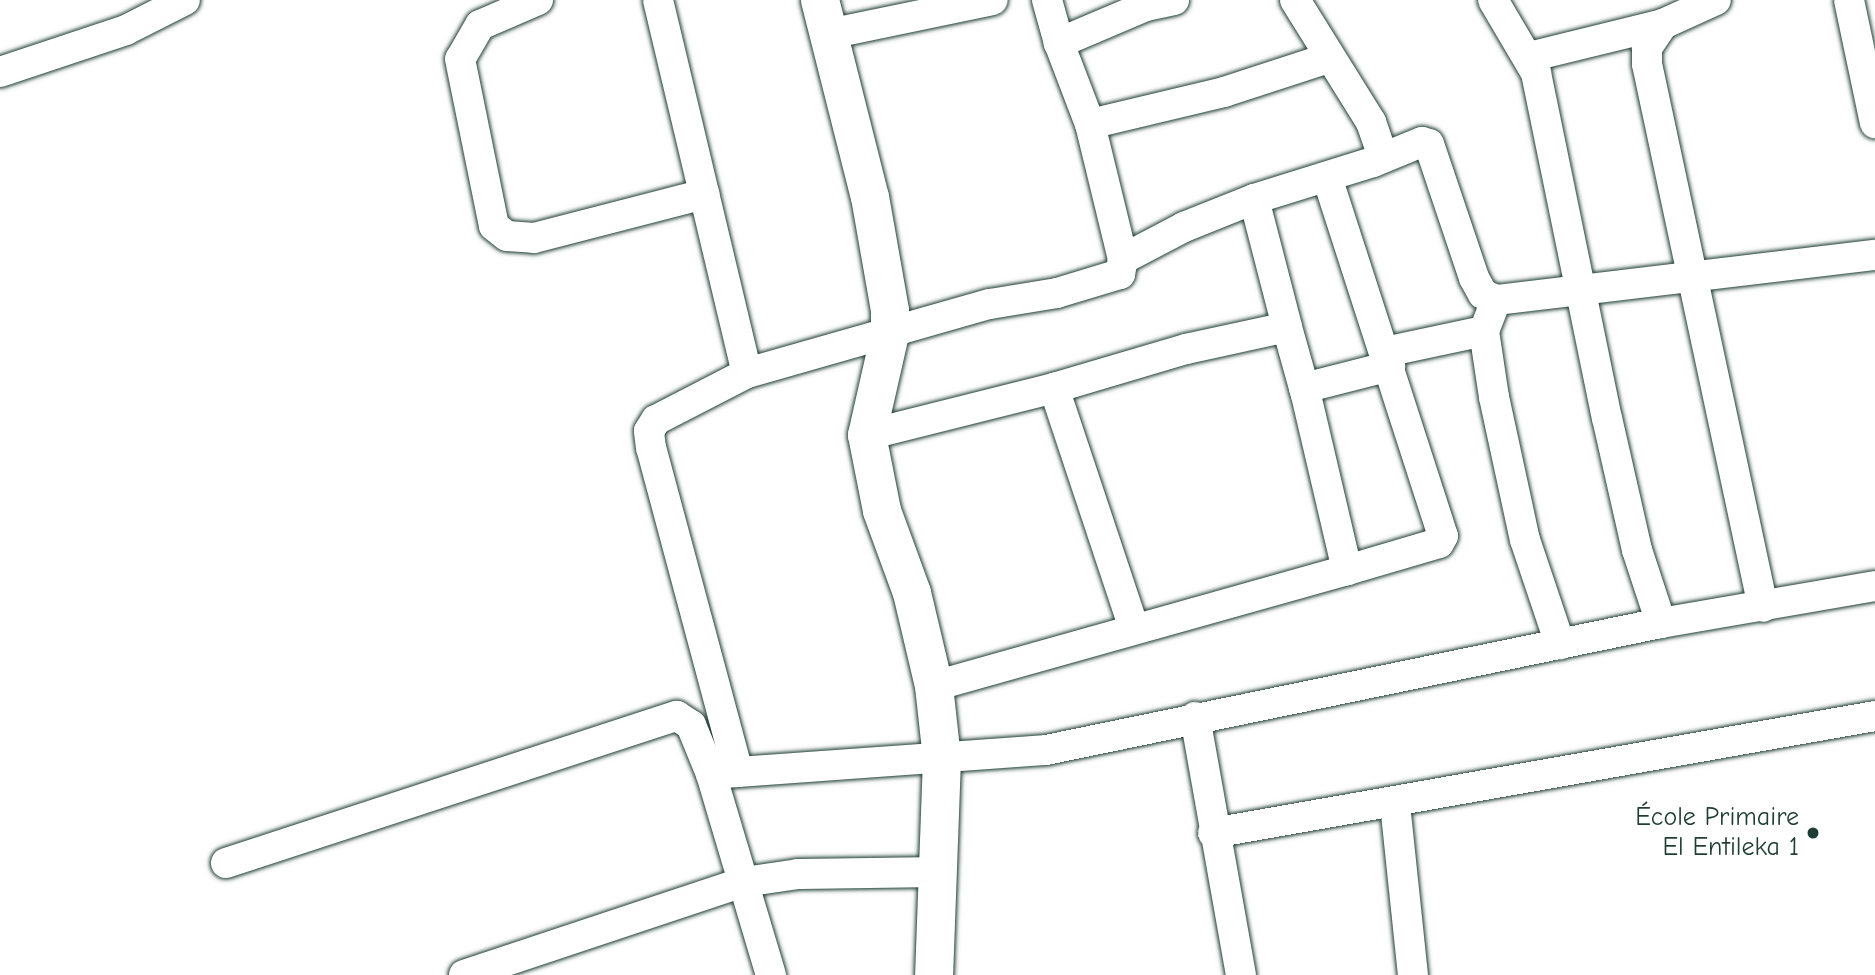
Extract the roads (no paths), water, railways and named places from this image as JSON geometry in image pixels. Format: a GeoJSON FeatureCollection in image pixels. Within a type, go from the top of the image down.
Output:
{"type":"FeatureCollection","features":[{"type":"Feature","properties":{"kind":"street"},"geometry":{"type":"LineString","coordinates":[[0,72],[126,30],[185,0]]}},
{"type":"Feature","properties":{"kind":"street"},"geometry":{"type":"LineString","coordinates":[[538,0],[480,25],[460,59],[494,226],[507,236],[534,238],[704,194]]}},
{"type":"Feature","properties":{"kind":"street"},"geometry":{"type":"LineString","coordinates":[[658,0],[747,373]]}},
{"type":"Feature","properties":{"kind":"street"},"geometry":{"type":"LineString","coordinates":[[934,975],[941,872],[942,759],[934,686],[912,593],[882,511],[867,435],[890,334],[870,197],[825,17],[992,0]]}},
{"type":"Feature","properties":{"kind":"street"},"geometry":{"type":"LineString","coordinates":[[771,975],[744,882],[724,773],[649,431],[656,420],[747,373],[990,304],[1057,293],[1120,274],[1123,259],[1090,124],[1059,43],[1046,0]]}},
{"type":"Feature","properties":{"kind":"street"},"geometry":{"type":"LineString","coordinates":[[1059,43],[1146,6],[1174,0]]}},
{"type":"Feature","properties":{"kind":"street"},"geometry":{"type":"LineString","coordinates":[[1295,0],[1328,58],[1371,122],[1383,156]]}},
{"type":"Feature","properties":{"kind":"street"},"geometry":{"type":"LineString","coordinates":[[1493,0],[1530,57],[1583,288],[1637,550],[1661,623]]}},
{"type":"Feature","properties":{"kind":"street"},"geometry":{"type":"LineString","coordinates":[[1530,57],[1657,12],[1716,0]]}},
{"type":"Feature","properties":{"kind":"street"},"geometry":{"type":"LineString","coordinates":[[1849,0],[1869,58],[1875,123]]}},
{"type":"Feature","properties":{"kind":"street"},"geometry":{"type":"LineString","coordinates":[[1657,12],[1647,48],[1647,64],[1693,274],[1701,331],[1763,607]]}},
{"type":"Feature","properties":{"kind":"street"},"geometry":{"type":"LineString","coordinates":[[1090,124],[1224,92],[1328,58]]}},
{"type":"Feature","properties":{"kind":"street"},"geometry":{"type":"LineString","coordinates":[[1123,259],[1184,227],[1254,199],[1327,177],[1383,156],[1429,144],[1474,278],[1483,294],[1496,300],[1693,274],[1875,255]]}},
{"type":"Feature","properties":{"kind":"street"},"geometry":{"type":"LineString","coordinates":[[934,686],[1439,543],[1443,536],[1327,177]]}},
{"type":"Feature","properties":{"kind":"street"},"geometry":{"type":"LineString","coordinates":[[1254,199],[1304,387],[1347,570]]}},
{"type":"Feature","properties":{"kind":"street"},"geometry":{"type":"LineString","coordinates":[[1496,300],[1484,331],[1525,540],[1560,644]]}},
{"type":"Feature","properties":{"kind":"street"},"geometry":{"type":"LineString","coordinates":[[867,435],[1054,388],[1186,349],[1287,327]]}},
{"type":"Feature","properties":{"kind":"street"},"geometry":{"type":"LineString","coordinates":[[1304,387],[1484,331]]}},
{"type":"Feature","properties":{"kind":"street"},"geometry":{"type":"LineString","coordinates":[[1054,388],[1134,629]]}},
{"type":"Feature","properties":{"kind":"street"},"geometry":{"type":"LineString","coordinates":[[724,773],[942,759],[1057,748],[1195,717],[1661,623],[1874,590]]}},
{"type":"Feature","properties":{"kind":"street"},"geometry":{"type":"LineString","coordinates":[[226,863],[665,717],[677,716],[691,725],[724,773]]}},
{"type":"Feature","properties":{"kind":"street"},"geometry":{"type":"LineString","coordinates":[[1213,833],[1395,804],[1875,716]]}},
{"type":"Feature","properties":{"kind":"street"},"geometry":{"type":"LineString","coordinates":[[1195,717],[1213,833],[1241,975]]}},
{"type":"Feature","properties":{"kind":"street"},"geometry":{"type":"LineString","coordinates":[[1395,804],[1413,975]]}},
{"type":"Feature","properties":{"kind":"street"},"geometry":{"type":"LineString","coordinates":[[464,975],[744,882],[798,874],[941,872]]}},
{"type":"Feature","properties":{"kind":"place","name":"École Primaire El Entileka 1"},"geometry":{"type":"Point","coordinates":[1813,833]}}]}
